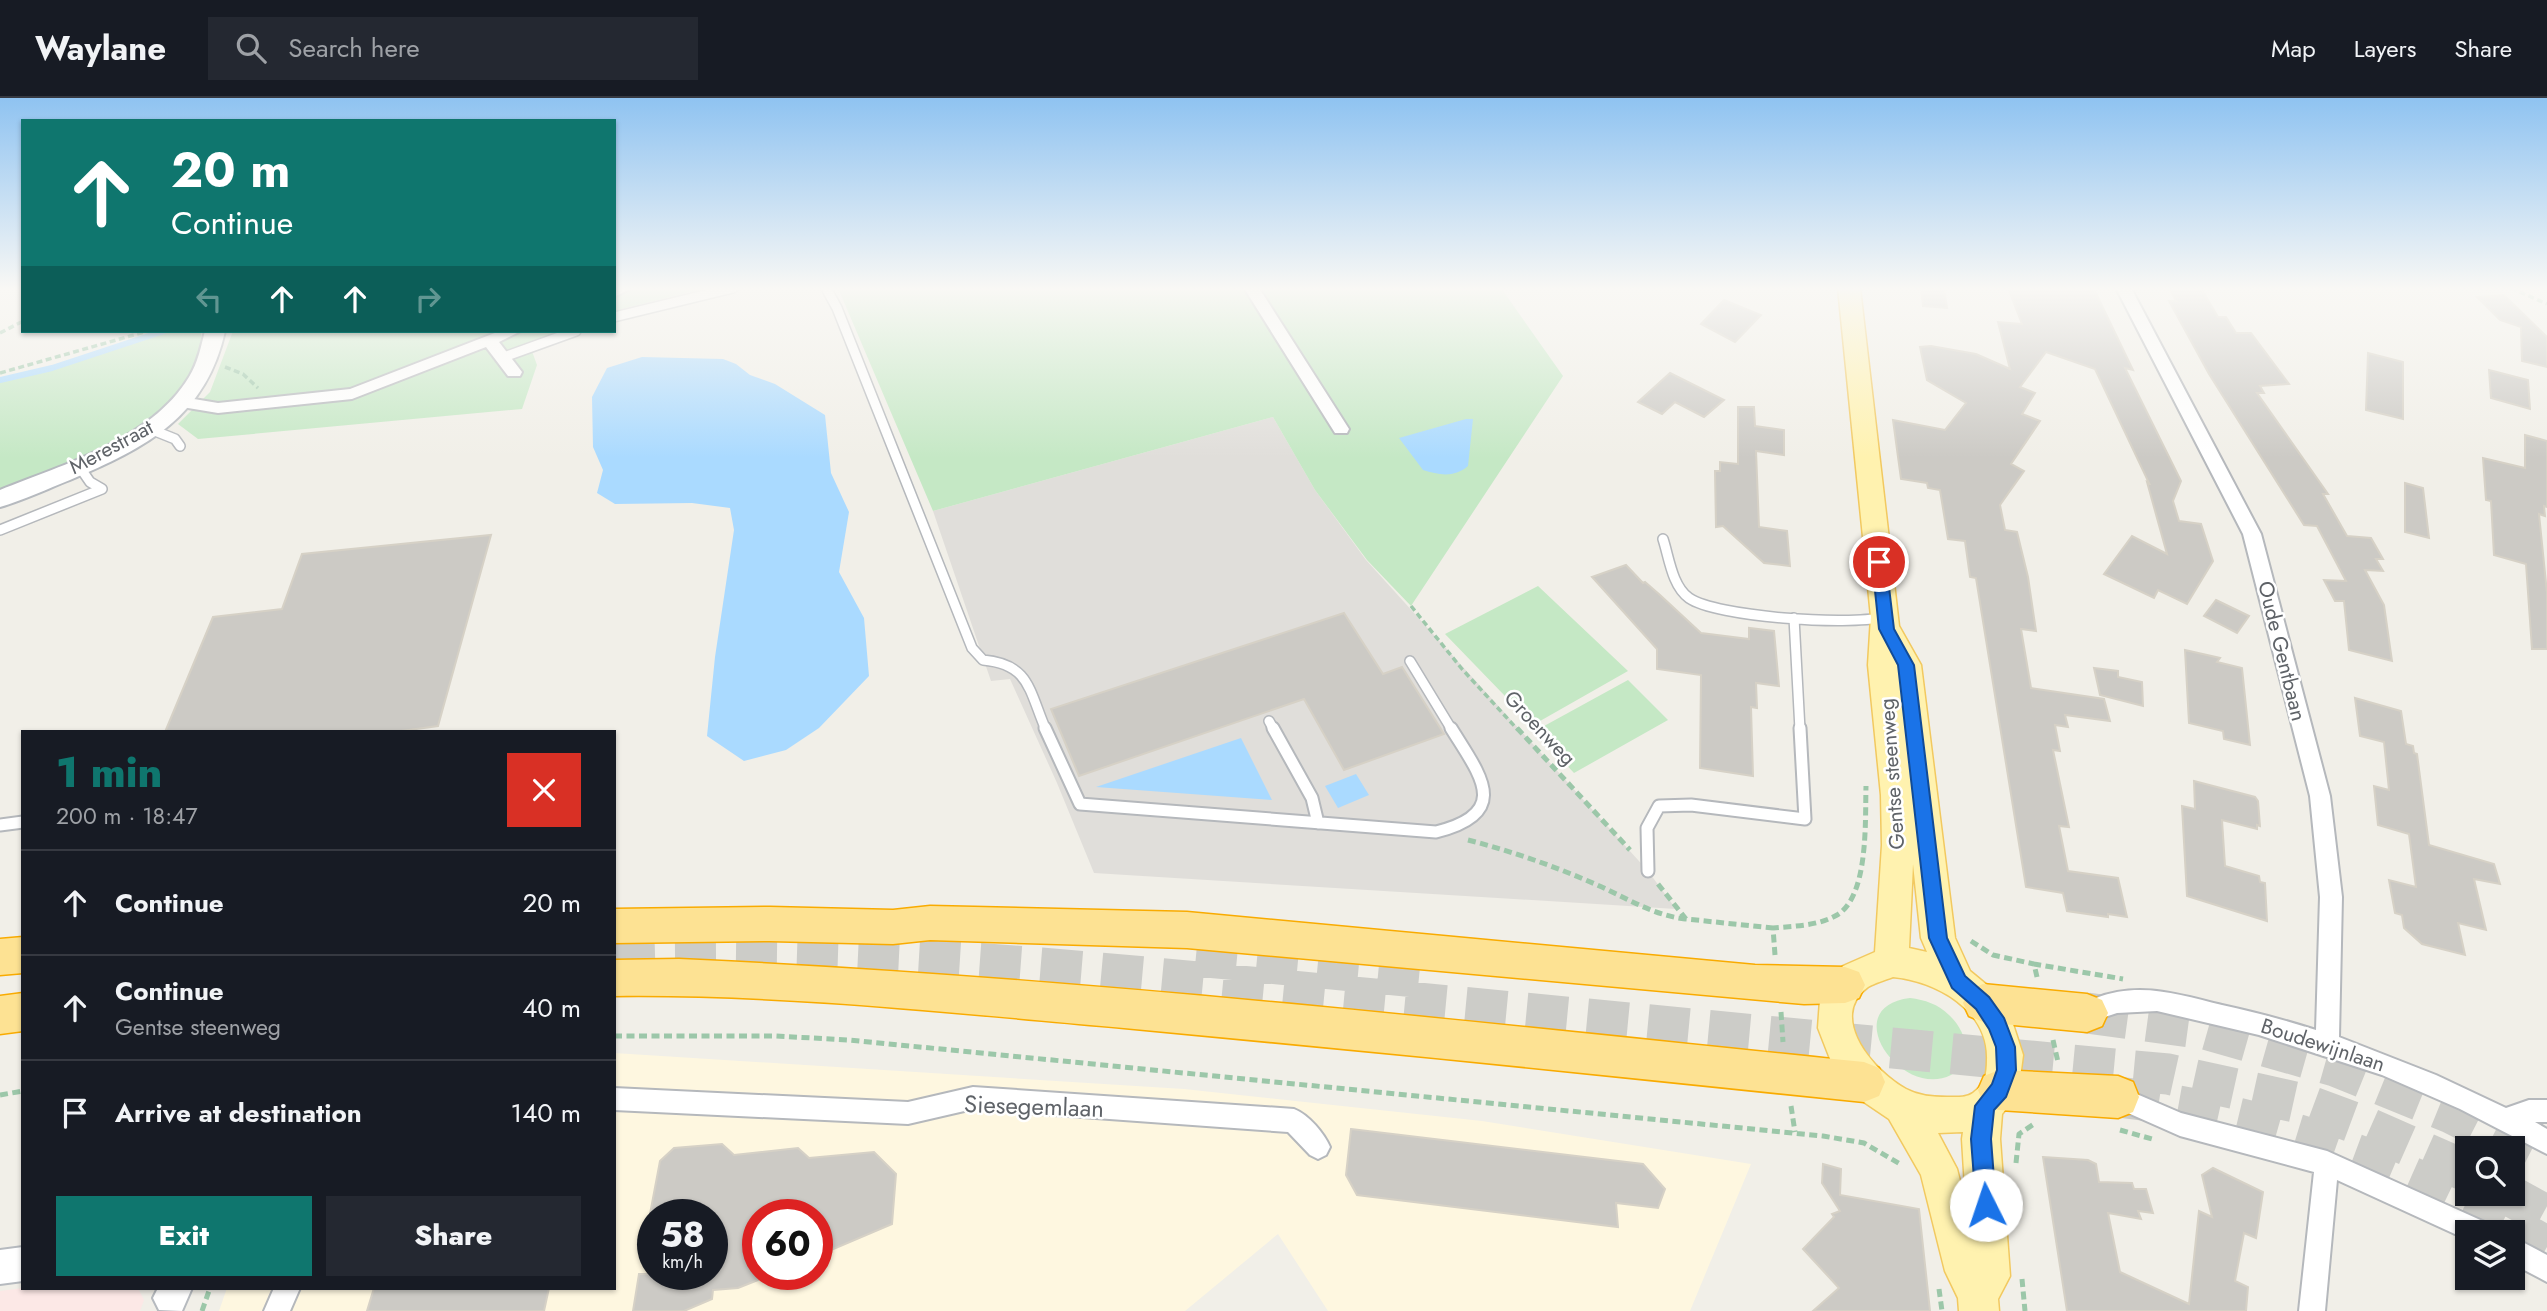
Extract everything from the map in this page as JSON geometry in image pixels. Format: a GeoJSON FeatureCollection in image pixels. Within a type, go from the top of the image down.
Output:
{"type":"FeatureCollection","features":[{"type":"Feature","properties":{"kind":"highway"},"geometry":{"type":"LineString","coordinates":[[616,926],[770,924],[893,927],[930,923],[1187,930],[1778,984],[1845,985]]}},
{"type":"Feature","properties":{"kind":"highway"},"geometry":{"type":"LineString","coordinates":[[0,957],[21,955]]}},
{"type":"Feature","properties":{"kind":"highway"},"geometry":{"type":"LineString","coordinates":[[616,978],[679,977],[865,986],[1786,1072],[1864,1082]]}},
{"type":"Feature","properties":{"kind":"highway"},"geometry":{"type":"LineString","coordinates":[[1970,992],[2044,1009],[2087,1013]]}},
{"type":"Feature","properties":{"kind":"highway"},"geometry":{"type":"LineString","coordinates":[[0,1015],[21,1012]]}},
{"type":"Feature","properties":{"kind":"highway"},"geometry":{"type":"LineString","coordinates":[[1992,1098],[2114,1112]]}},
{"type":"Feature","properties":{"kind":"main road","name":"Gentse steenweg"},"geometry":{"type":"LineString","coordinates":[[1855,345],[1886,623],[1883,666],[1897,795],[1898,845],[1891,961]]}},
{"type":"Feature","properties":{"kind":"main road","name":"Gentse steenweg"},"geometry":{"type":"LineString","coordinates":[[1886,623],[1906,665],[1938,938],[1970,992]]}},
{"type":"Feature","properties":{"kind":"main road"},"geometry":{"type":"LineString","coordinates":[[1978,1300],[1990,1276],[1981,1139],[1992,1098],[2007,1070],[2006,1047],[1997,1024],[1970,992],[1935,969],[1891,961],[1871,966],[1845,985],[1836,1008],[1838,1042],[1849,1063],[1864,1082],[1903,1108],[1921,1115],[1956,1117],[1972,1113],[1992,1098]]}},
{"type":"Feature","properties":{"kind":"main road"},"geometry":{"type":"LineString","coordinates":[[1903,1108],[1938,1169],[1965,1270],[1978,1300]]}},
{"type":"Feature","properties":{"kind":"street","name":"Merestraat"},"geometry":{"type":"LineString","coordinates":[[0,499],[79,466],[150,429],[182,402],[199,380],[213,345]]}},
{"type":"Feature","properties":{"kind":"street"},"geometry":{"type":"LineString","coordinates":[[182,402],[218,408],[352,394],[477,345]]}},
{"type":"Feature","properties":{"kind":"street"},"geometry":{"type":"LineString","coordinates":[[493,345],[514,372]]}},
{"type":"Feature","properties":{"kind":"street"},"geometry":{"type":"LineString","coordinates":[[1287,345],[1341,429]]}},
{"type":"Feature","properties":{"kind":"street","name":"Oude Gentbaan"},"geometry":{"type":"LineString","coordinates":[[2153,345],[2252,534],[2320,796],[2331,897],[2328,1043]]}},
{"type":"Feature","properties":{"kind":"street","name":"Boudewijnlaan"},"geometry":{"type":"LineString","coordinates":[[2087,1013],[2100,1006],[2149,1000],[2242,1019],[2328,1043],[2413,1075],[2507,1119],[2547,1142]]}},
{"type":"Feature","properties":{"kind":"street","name":"Siesegemlaan"},"geometry":{"type":"LineString","coordinates":[[616,1099],[908,1113],[973,1098],[1294,1121],[1318,1147]]}},
{"type":"Feature","properties":{"kind":"street"},"geometry":{"type":"LineString","coordinates":[[2507,1119],[2529,1111],[2547,1111]]}},
{"type":"Feature","properties":{"kind":"street"},"geometry":{"type":"LineString","coordinates":[[2114,1112],[2180,1124],[2327,1163],[2455,1221]]}},
{"type":"Feature","properties":{"kind":"street"},"geometry":{"type":"LineString","coordinates":[[2312,1311],[2327,1163]]}},
{"type":"Feature","properties":{"kind":"street"},"geometry":{"type":"LineString","coordinates":[[2525,1257],[2547,1269]]}},
{"type":"Feature","properties":{"kind":"street"},"geometry":{"type":"LineString","coordinates":[[0,1267],[21,1264]]}},
{"type":"Feature","properties":{"kind":"street"},"geometry":{"type":"LineString","coordinates":[[277,1311],[286,1290]]}},
{"type":"Feature","properties":{"kind":"lane"},"geometry":{"type":"LineString","coordinates":[[504,358],[540,345]]}},
{"type":"Feature","properties":{"kind":"lane"},"geometry":{"type":"LineString","coordinates":[[851,345],[968,641],[983,660],[1004,662],[1020,672],[1080,804],[1436,832],[1464,826],[1479,815],[1486,792],[1479,773],[1410,661]]}},
{"type":"Feature","properties":{"kind":"lane"},"geometry":{"type":"LineString","coordinates":[[150,429],[175,439],[180,446]]}},
{"type":"Feature","properties":{"kind":"lane"},"geometry":{"type":"LineString","coordinates":[[0,530],[102,489],[90,482],[79,466]]}},
{"type":"Feature","properties":{"kind":"lane"},"geometry":{"type":"LineString","coordinates":[[1663,539],[1678,584],[1689,600],[1707,606],[1794,618],[1886,623]]}},
{"type":"Feature","properties":{"kind":"lane"},"geometry":{"type":"LineString","coordinates":[[1648,871],[1645,845],[1649,816],[1659,806],[1691,805],[1805,819],[1794,618]]}},
{"type":"Feature","properties":{"kind":"lane"},"geometry":{"type":"LineString","coordinates":[[1269,721],[1312,798],[1318,823]]}},
{"type":"Feature","properties":{"kind":"lane"},"geometry":{"type":"LineString","coordinates":[[0,825],[21,822]]}},
{"type":"Feature","properties":{"kind":"path"},"geometry":{"type":"LineString","coordinates":[[0,373],[100,345]]}},
{"type":"Feature","properties":{"kind":"path"},"geometry":{"type":"LineString","coordinates":[[202,370],[227,367],[243,374],[258,388],[270,387]]}},
{"type":"Feature","properties":{"kind":"path","name":"Groenweg"},"geometry":{"type":"LineString","coordinates":[[1411,606],[1462,669],[1593,808],[1686,919]]}},
{"type":"Feature","properties":{"kind":"path"},"geometry":{"type":"LineString","coordinates":[[1436,832],[1520,853],[1598,885],[1666,918],[1773,928],[1821,922],[1846,908],[1858,883],[1866,784]]}},
{"type":"Feature","properties":{"kind":"path"},"geometry":{"type":"LineString","coordinates":[[1773,928],[1786,1072],[1795,1133]]}},
{"type":"Feature","properties":{"kind":"path"},"geometry":{"type":"LineString","coordinates":[[2015,1171],[2019,1133],[2054,1107],[2044,1009]]}},
{"type":"Feature","properties":{"kind":"path"},"geometry":{"type":"LineString","coordinates":[[616,1036],[775,1036],[862,1042],[1795,1133],[1856,1140],[1877,1147],[1907,1170]]}},
{"type":"Feature","properties":{"kind":"path"},"geometry":{"type":"LineString","coordinates":[[0,1095],[21,1091]]}},
{"type":"Feature","properties":{"kind":"path"},"geometry":{"type":"LineString","coordinates":[[2114,1112],[2163,1142]]}},
{"type":"Feature","properties":{"kind":"path"},"geometry":{"type":"LineString","coordinates":[[177,1304],[206,1290]]}},
{"type":"Feature","properties":{"kind":"shaded area"},"geometry":{"type":"Polygon","coordinates":[[[1273,417],[1315,490],[1366,560],[1648,871],[1676,909],[1094,873],[1010,679],[991,681],[933,511],[1273,417]]]}},
{"type":"Feature","properties":{"kind":"shaded area"},"geometry":{"type":"Polygon","coordinates":[[[616,1053],[1184,1089],[1482,1121],[1751,1164],[1690,1311],[1328,1311],[1278,1234],[1185,1311],[219,1311],[226,1290],[616,1290],[616,1053]]]}},
{"type":"Feature","properties":{"kind":"shaded area"},"geometry":{"type":"Polygon","coordinates":[[[21,1288],[139,1290],[144,1300],[140,1311],[0,1311],[0,1291],[21,1288]]]}},
{"type":"Feature","properties":{"kind":"green space"},"geometry":{"type":"Polygon","coordinates":[[[123,345],[199,345],[196,362],[180,389],[156,413],[93,452],[0,491],[0,380],[52,368],[123,345]]]}},
{"type":"Feature","properties":{"kind":"green space"},"geometry":{"type":"Polygon","coordinates":[[[228,345],[530,345],[537,365],[522,409],[198,439],[178,424],[210,392],[228,345]]]}},
{"type":"Feature","properties":{"kind":"green space"},"geometry":{"type":"Polygon","coordinates":[[[862,345],[1541,345],[1563,376],[1411,606],[1367,560],[1315,490],[1273,417],[933,511],[862,345]]]}},
{"type":"Feature","properties":{"kind":"green space"},"geometry":{"type":"Polygon","coordinates":[[[1538,586],[1628,671],[1533,725],[1445,634],[1538,586]]]}},
{"type":"Feature","properties":{"kind":"green space"},"geometry":{"type":"Polygon","coordinates":[[[1628,680],[1668,720],[1574,773],[1535,731],[1628,680]]]}},
{"type":"Feature","properties":{"kind":"green space"},"geometry":{"type":"Polygon","coordinates":[[[1910,998],[1926,1001],[1940,1008],[1960,1029],[1966,1054],[1959,1069],[1951,1075],[1932,1079],[1913,1075],[1897,1064],[1884,1049],[1877,1033],[1878,1017],[1888,1005],[1910,998]]]}},
{"type":"Feature","properties":{"kind":"water"},"geometry":{"type":"Polygon","coordinates":[[[642,357],[723,359],[736,364],[750,375],[775,384],[825,415],[831,473],[849,512],[839,572],[864,618],[869,676],[819,728],[786,750],[744,761],[707,736],[715,657],[734,530],[730,508],[692,503],[615,504],[597,493],[603,470],[593,447],[592,397],[607,368],[642,357]]]}},
{"type":"Feature","properties":{"kind":"water"},"geometry":{"type":"Polygon","coordinates":[[[1473,419],[1468,466],[1452,474],[1423,470],[1399,438],[1473,419]]]}},
{"type":"Feature","properties":{"kind":"water"},"geometry":{"type":"Polygon","coordinates":[[[1241,738],[1272,800],[1096,787],[1241,738]]]}},
{"type":"Feature","properties":{"kind":"water"},"geometry":{"type":"Polygon","coordinates":[[[1356,774],[1369,795],[1338,808],[1325,786],[1356,774]]]}},
{"type":"Feature","properties":{"kind":"building"},"geometry":{"type":"Polygon","coordinates":[[[2004,345],[2121,345],[2133,370],[2125,368],[2181,481],[2173,501],[2179,521],[2201,524],[2213,561],[2187,604],[2158,590],[2154,598],[2104,574],[2132,536],[2167,554],[2147,482],[2149,483],[2095,369],[2046,352],[2020,387],[2035,393],[2022,414],[2040,421],[2011,464],[2024,471],[2000,505],[2005,530],[2017,532],[2028,577],[2036,631],[2021,629],[2031,688],[2104,699],[2110,721],[2065,715],[2068,727],[2055,725],[2060,751],[2053,750],[2069,827],[2059,826],[2068,871],[2118,878],[2127,917],[2067,911],[2063,893],[2026,887],[1976,578],[1970,577],[1965,541],[1948,539],[1940,490],[1928,488],[1927,483],[1901,479],[1893,420],[1945,430],[1966,403],[1927,380],[1920,347],[1931,346],[1976,354],[2010,369],[2004,345]]]}},
{"type":"Feature","properties":{"kind":"building"},"geometry":{"type":"Polygon","coordinates":[[[2193,345],[2260,345],[2289,384],[2260,386],[2264,393],[2257,393],[2328,494],[2323,494],[2347,536],[2371,538],[2383,559],[2376,559],[2383,571],[2365,570],[2384,605],[2392,661],[2349,650],[2344,601],[2335,601],[2324,580],[2346,581],[2317,526],[2304,525],[2193,345]]]}},
{"type":"Feature","properties":{"kind":"building"},"geometry":{"type":"Polygon","coordinates":[[[2522,345],[2547,345],[2547,367],[2522,361],[2522,345]]]}},
{"type":"Feature","properties":{"kind":"building"},"geometry":{"type":"Polygon","coordinates":[[[2368,353],[2403,362],[2403,419],[2366,410],[2368,353]]]}},
{"type":"Feature","properties":{"kind":"building"},"geometry":{"type":"Polygon","coordinates":[[[2489,370],[2528,380],[2530,409],[2491,398],[2489,370]]]}},
{"type":"Feature","properties":{"kind":"building"},"geometry":{"type":"Polygon","coordinates":[[[1670,373],[1724,400],[1704,417],[1675,402],[1662,414],[1638,402],[1670,373]]]}},
{"type":"Feature","properties":{"kind":"building"},"geometry":{"type":"Polygon","coordinates":[[[1738,407],[1754,407],[1755,426],[1784,430],[1784,455],[1756,451],[1759,527],[1787,531],[1790,566],[1764,563],[1723,526],[1716,527],[1715,471],[1720,471],[1720,462],[1738,464],[1738,407]]]}},
{"type":"Feature","properties":{"kind":"building"},"geometry":{"type":"Polygon","coordinates":[[[2525,435],[2547,441],[2547,507],[2544,506],[2545,516],[2539,514],[2547,593],[2547,649],[2532,649],[2526,564],[2494,555],[2491,501],[2486,500],[2483,458],[2525,468],[2525,435]]]}},
{"type":"Feature","properties":{"kind":"building"},"geometry":{"type":"Polygon","coordinates":[[[2405,483],[2423,488],[2429,538],[2405,532],[2405,483]]]}},
{"type":"Feature","properties":{"kind":"building"},"geometry":{"type":"Polygon","coordinates":[[[491,535],[438,726],[409,730],[166,730],[213,617],[282,609],[302,554],[491,535]]]}},
{"type":"Feature","properties":{"kind":"building"},"geometry":{"type":"Polygon","coordinates":[[[1626,565],[1701,633],[1749,639],[1749,628],[1774,631],[1779,686],[1756,683],[1757,708],[1751,707],[1753,776],[1700,768],[1701,675],[1657,669],[1657,649],[1592,577],[1626,565]]]}},
{"type":"Feature","properties":{"kind":"building"},"geometry":{"type":"Polygon","coordinates":[[[2216,600],[2249,616],[2237,633],[2204,616],[2216,600]]]}},
{"type":"Feature","properties":{"kind":"building"},"geometry":{"type":"Polygon","coordinates":[[[1344,613],[1383,674],[1402,667],[1444,734],[1344,770],[1304,699],[1079,776],[1051,709],[1344,613]]]}},
{"type":"Feature","properties":{"kind":"building"},"geometry":{"type":"Polygon","coordinates":[[[2185,650],[2220,658],[2217,662],[2242,668],[2250,745],[2224,739],[2223,731],[2189,723],[2185,650]]]}},
{"type":"Feature","properties":{"kind":"building"},"geometry":{"type":"Polygon","coordinates":[[[2094,668],[2118,671],[2118,677],[2142,682],[2143,706],[2100,695],[2094,668]]]}},
{"type":"Feature","properties":{"kind":"building"},"geometry":{"type":"Polygon","coordinates":[[[2355,698],[2401,711],[2406,744],[2413,746],[2414,753],[2417,754],[2429,845],[2494,864],[2500,884],[2474,879],[2486,930],[2458,923],[2465,955],[2422,944],[2404,928],[2402,915],[2395,913],[2389,880],[2416,887],[2409,834],[2378,825],[2374,786],[2389,790],[2384,742],[2360,736],[2355,698]]]}},
{"type":"Feature","properties":{"kind":"building"},"geometry":{"type":"Polygon","coordinates":[[[2194,781],[2255,797],[2258,801],[2260,826],[2257,825],[2257,829],[2222,820],[2225,866],[2259,876],[2260,882],[2265,883],[2267,921],[2187,896],[2182,806],[2195,809],[2194,781]]]}},
{"type":"Feature","properties":{"kind":"building"},"geometry":{"type":"Polygon","coordinates":[[[1351,1129],[1643,1164],[1665,1189],[1658,1208],[1616,1203],[1618,1227],[1357,1195],[1346,1175],[1351,1129]]]}},
{"type":"Feature","properties":{"kind":"building"},"geometry":{"type":"Polygon","coordinates":[[[722,1144],[734,1155],[798,1148],[809,1158],[874,1152],[896,1174],[892,1224],[833,1249],[833,1199],[742,1199],[742,1286],[728,1289],[728,1199],[653,1199],[660,1161],[674,1148],[722,1144]]]}},
{"type":"Feature","properties":{"kind":"building"},"geometry":{"type":"Polygon","coordinates":[[[2043,1157],[2088,1160],[2096,1164],[2099,1182],[2132,1183],[2134,1189],[2146,1189],[2153,1213],[2138,1211],[2141,1219],[2108,1213],[2120,1272],[2189,1304],[2199,1211],[2212,1217],[2202,1175],[2213,1168],[2263,1192],[2256,1238],[2244,1233],[2235,1281],[2248,1287],[2246,1311],[2067,1311],[2043,1157]]]}},
{"type":"Feature","properties":{"kind":"building"},"geometry":{"type":"Polygon","coordinates":[[[1823,1164],[1841,1169],[1840,1195],[1919,1209],[1930,1311],[1813,1311],[1839,1288],[1803,1249],[1834,1217],[1832,1214],[1840,1211],[1822,1183],[1823,1164]]]}},
{"type":"Feature","properties":{"kind":"building"},"geometry":{"type":"Polygon","coordinates":[[[637,1286],[637,1290],[713,1290],[712,1299],[684,1311],[633,1311],[637,1286]]]}},
{"type":"Feature","properties":{"kind":"building"},"geometry":{"type":"Polygon","coordinates":[[[373,1290],[549,1290],[544,1311],[367,1311],[373,1290]]]}},
{"type":"Feature","properties":{"kind":"waterway"},"geometry":{"type":"LineString","coordinates":[[0,380],[52,368],[123,345]]}},
{"type":"Feature","properties":{"kind":"tunnel"},"geometry":{"type":"LineString","coordinates":[[616,955],[794,954],[974,963],[2168,1074],[2304,1104],[2366,1127],[2455,1166]]}},
{"type":"Feature","properties":{"kind":"tunnel"},"geometry":{"type":"LineString","coordinates":[[1196,956],[1436,979]]}},
{"type":"Feature","properties":{"kind":"tunnel"},"geometry":{"type":"LineString","coordinates":[[2087,1013],[2205,1029],[2335,1066],[2451,1113],[2547,1162]]}},
{"type":"Feature","properties":{"kind":"tunnel"},"geometry":{"type":"LineString","coordinates":[[2118,1097],[2233,1117],[2340,1149],[2444,1192],[2547,1247]]}},
{"type":"Feature","properties":{"kind":"tunnel"},"geometry":{"type":"LineString","coordinates":[[2525,1204],[2547,1216]]}},
{"type":"Feature","properties":{"kind":"route"},"geometry":{"type":"LineString","coordinates":[[1879,562],[1886,629],[1906,665],[1938,938],[1958,982],[1983,1003],[1997,1024],[2006,1047],[2007,1070],[1999,1090],[1985,1106],[1981,1139],[1986,1205]]}}]}
